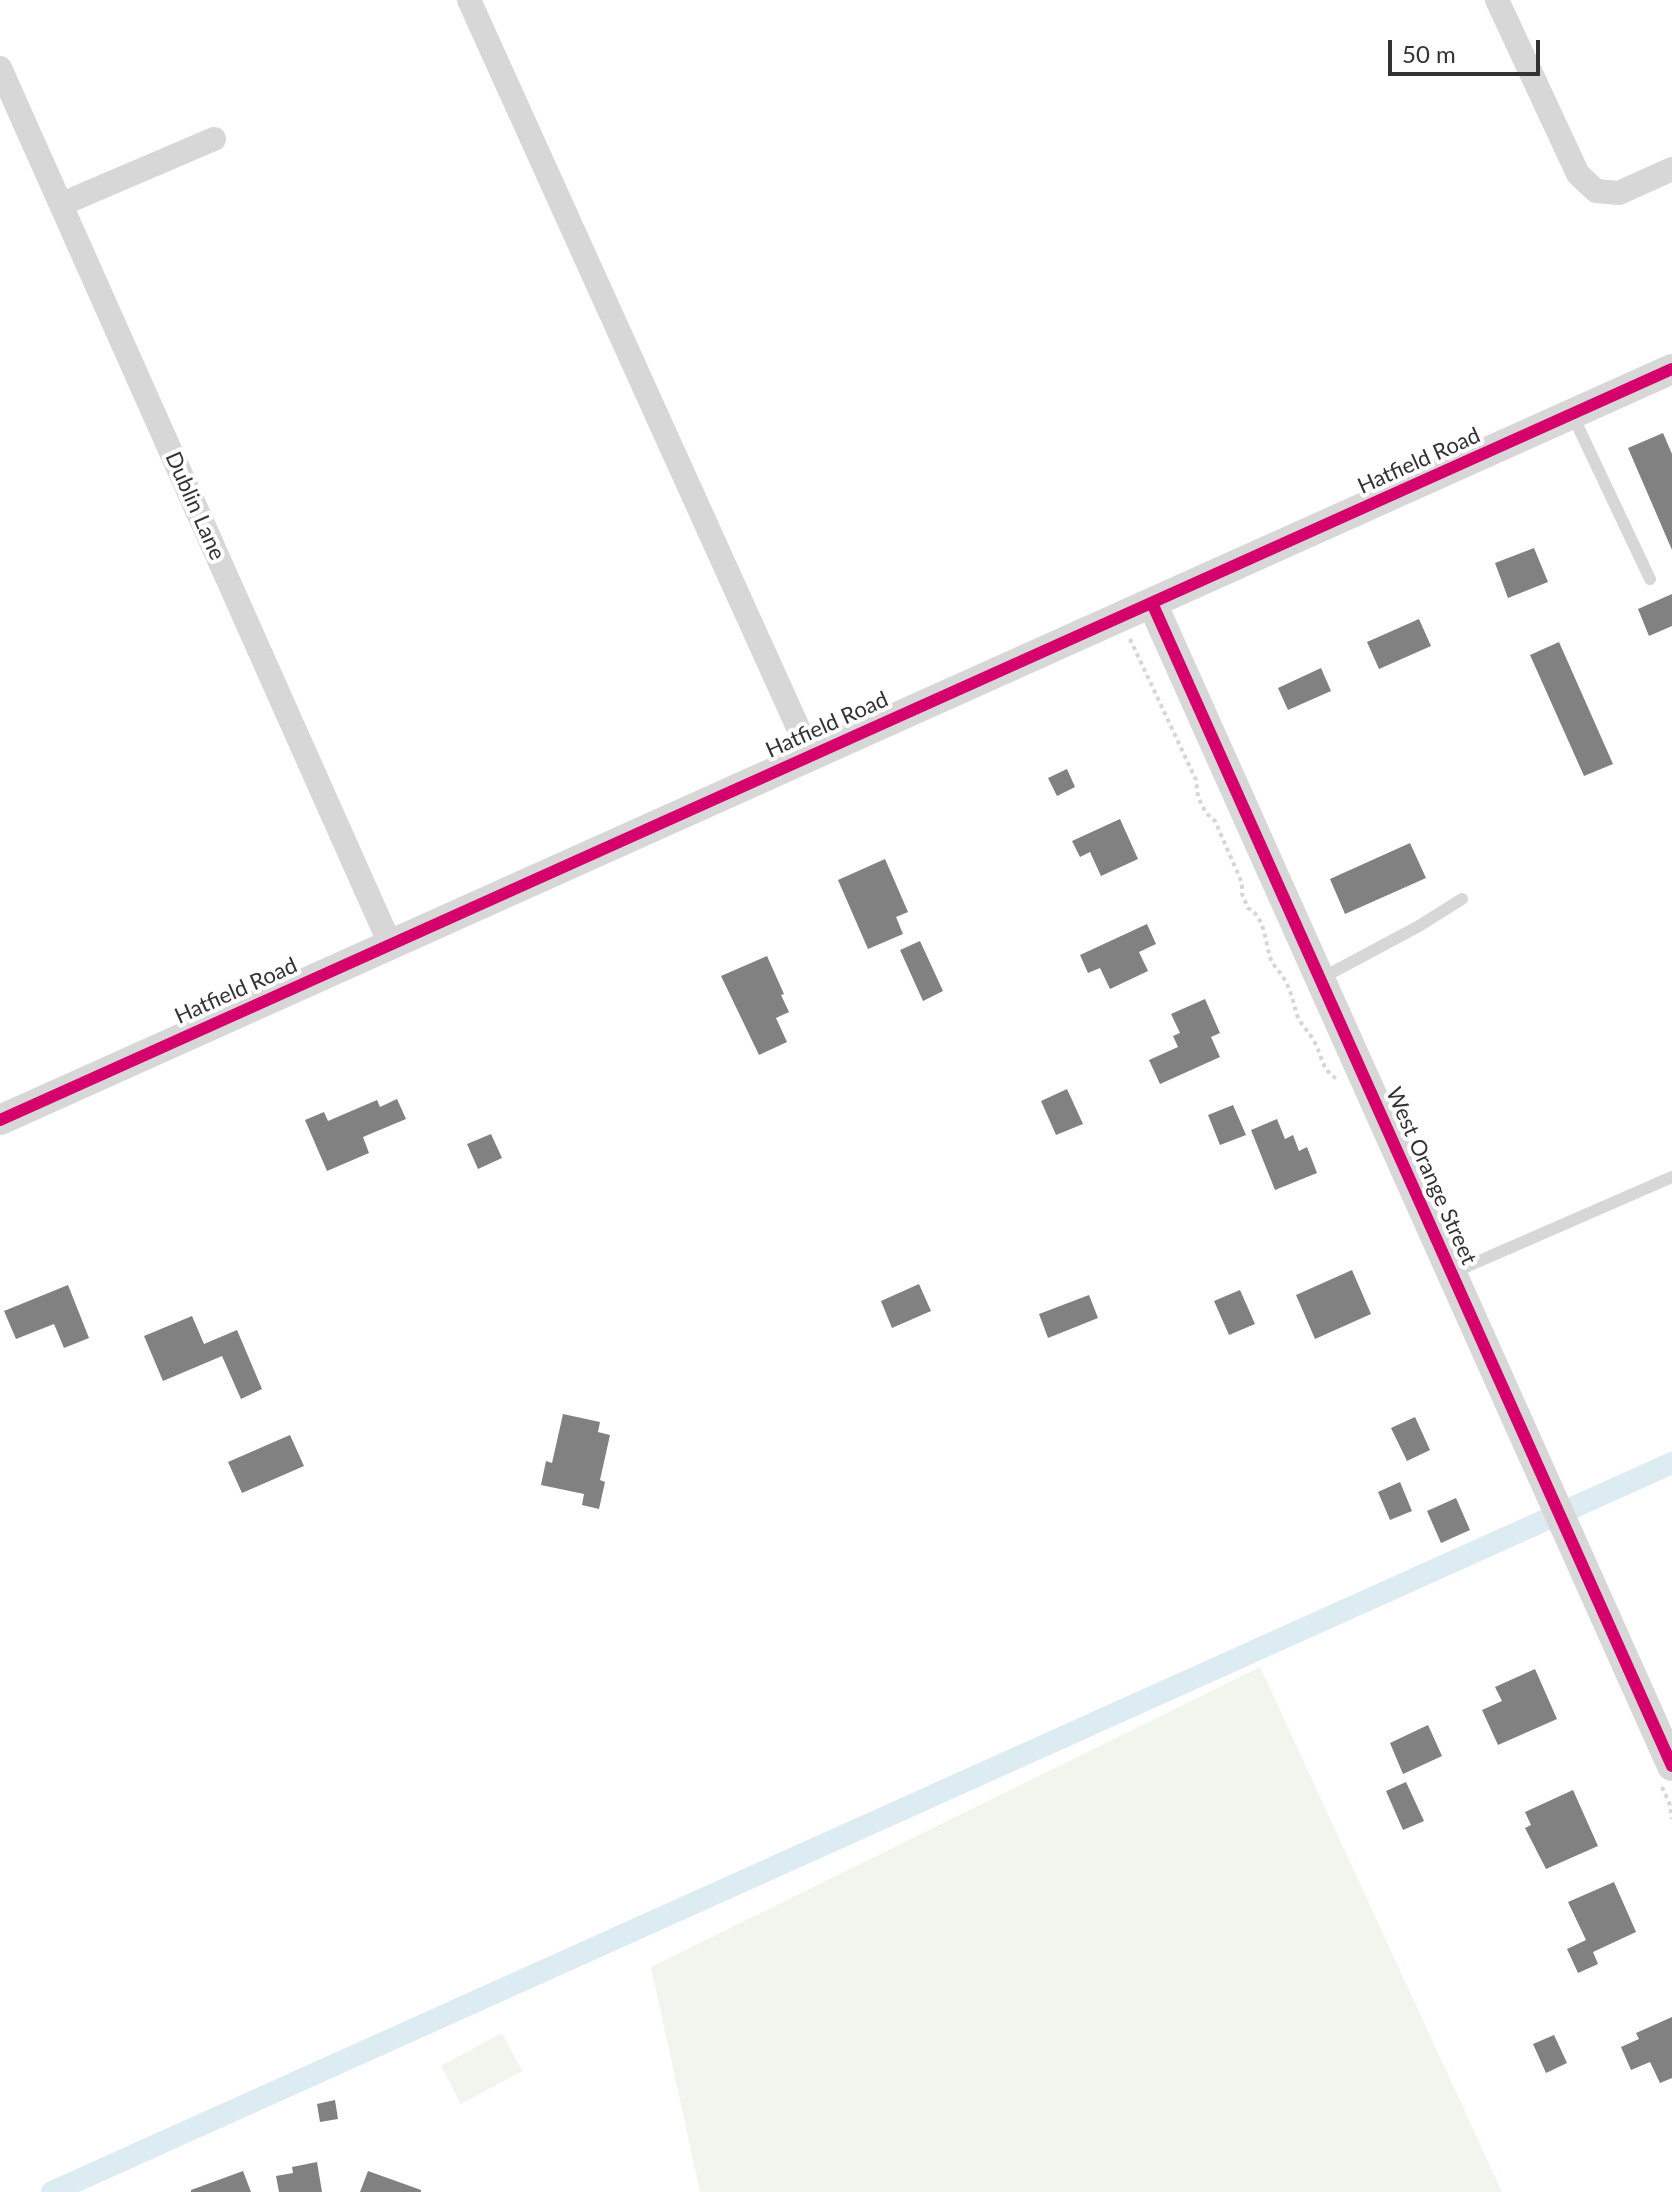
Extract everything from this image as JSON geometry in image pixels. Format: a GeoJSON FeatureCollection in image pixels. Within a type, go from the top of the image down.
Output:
{"type":"FeatureCollection","features":[{"type":"Feature","properties":{"kind":"street"},"geometry":{"type":"LineString","coordinates":[[469,0],[810,754]]}},
{"type":"Feature","properties":{"kind":"street"},"geometry":{"type":"LineString","coordinates":[[1497,0],[1578,174],[1596,191],[1619,193],[1672,169]]}},
{"type":"Feature","properties":{"kind":"street","name":"Dublin Lane"},"geometry":{"type":"LineString","coordinates":[[0,68],[390,944]]}},
{"type":"Feature","properties":{"kind":"street"},"geometry":{"type":"LineString","coordinates":[[62,204],[214,139]]}},
{"type":"Feature","properties":{"kind":"street","name":"Hatfield Road"},"geometry":{"type":"LineString","coordinates":[[0,1120],[1672,369]]}},
{"type":"Feature","properties":{"kind":"street","name":"West Orange Street"},"geometry":{"type":"LineString","coordinates":[[1152,603],[1672,1766]]}},
{"type":"Feature","properties":{"kind":"lane"},"geometry":{"type":"LineString","coordinates":[[1572,414],[1650,579]]}},
{"type":"Feature","properties":{"kind":"lane"},"geometry":{"type":"LineString","coordinates":[[1320,979],[1462,899]]}},
{"type":"Feature","properties":{"kind":"lane"},"geometry":{"type":"LineString","coordinates":[[1452,1273],[1672,1177]]}},
{"type":"Feature","properties":{"kind":"shaded area"},"geometry":{"type":"Polygon","coordinates":[[[1260,1667],[1502,2192],[700,2192],[651,1967],[1260,1667]]]}},
{"type":"Feature","properties":{"kind":"shaded area"},"geometry":{"type":"Polygon","coordinates":[[[502,2033],[522,2071],[461,2104],[441,2066],[502,2033]]]}},
{"type":"Feature","properties":{"kind":"building"},"geometry":{"type":"Polygon","coordinates":[[[1663,433],[1672,454],[1672,550],[1628,448],[1663,433]]]}},
{"type":"Feature","properties":{"kind":"building"},"geometry":{"type":"Polygon","coordinates":[[[1534,548],[1548,582],[1508,598],[1495,563],[1534,548]]]}},
{"type":"Feature","properties":{"kind":"building"},"geometry":{"type":"Polygon","coordinates":[[[1672,594],[1672,626],[1649,636],[1638,609],[1672,594]]]}},
{"type":"Feature","properties":{"kind":"building"},"geometry":{"type":"Polygon","coordinates":[[[1419,619],[1431,646],[1379,669],[1367,642],[1419,619]]]}},
{"type":"Feature","properties":{"kind":"building"},"geometry":{"type":"Polygon","coordinates":[[[1559,642],[1613,764],[1584,776],[1530,655],[1559,642]]]}},
{"type":"Feature","properties":{"kind":"building"},"geometry":{"type":"Polygon","coordinates":[[[1321,668],[1331,691],[1288,710],[1278,688],[1321,668]]]}},
{"type":"Feature","properties":{"kind":"building"},"geometry":{"type":"Polygon","coordinates":[[[1067,769],[1075,787],[1057,796],[1048,778],[1067,769]]]}},
{"type":"Feature","properties":{"kind":"building"},"geometry":{"type":"Polygon","coordinates":[[[1120,819],[1138,859],[1101,876],[1090,852],[1080,857],[1072,841],[1120,819]]]}},
{"type":"Feature","properties":{"kind":"building"},"geometry":{"type":"Polygon","coordinates":[[[1410,843],[1426,878],[1345,914],[1330,879],[1410,843]]]}},
{"type":"Feature","properties":{"kind":"building"},"geometry":{"type":"Polygon","coordinates":[[[885,859],[908,912],[896,917],[903,934],[868,949],[838,880],[885,859]]]}},
{"type":"Feature","properties":{"kind":"building"},"geometry":{"type":"Polygon","coordinates":[[[1147,924],[1156,944],[1139,952],[1148,971],[1110,989],[1100,968],[1088,973],[1080,955],[1147,924]]]}},
{"type":"Feature","properties":{"kind":"building"},"geometry":{"type":"Polygon","coordinates":[[[920,941],[943,991],[923,1001],[900,950],[920,941]]]}},
{"type":"Feature","properties":{"kind":"building"},"geometry":{"type":"Polygon","coordinates":[[[767,956],[789,1012],[776,1018],[787,1042],[759,1055],[721,976],[767,956]]]}},
{"type":"Feature","properties":{"kind":"building"},"geometry":{"type":"Polygon","coordinates":[[[1205,999],[1220,1033],[1211,1037],[1220,1057],[1160,1084],[1149,1060],[1178,1047],[1173,1036],[1180,1033],[1171,1014],[1205,999]]]}},
{"type":"Feature","properties":{"kind":"building"},"geometry":{"type":"Polygon","coordinates":[[[1067,1089],[1083,1124],[1056,1135],[1041,1101],[1067,1089]]]}},
{"type":"Feature","properties":{"kind":"building"},"geometry":{"type":"Polygon","coordinates":[[[397,1099],[406,1119],[363,1137],[369,1153],[327,1171],[305,1120],[324,1112],[328,1121],[377,1100],[380,1107],[397,1099]]]}},
{"type":"Feature","properties":{"kind":"building"},"geometry":{"type":"Polygon","coordinates":[[[1233,1105],[1246,1135],[1220,1145],[1208,1115],[1233,1105]]]}},
{"type":"Feature","properties":{"kind":"building"},"geometry":{"type":"Polygon","coordinates":[[[1277,1119],[1285,1139],[1293,1135],[1299,1151],[1307,1147],[1317,1173],[1275,1190],[1251,1130],[1277,1119]]]}},
{"type":"Feature","properties":{"kind":"building"},"geometry":{"type":"Polygon","coordinates":[[[491,1134],[502,1158],[478,1169],[467,1144],[491,1134]]]}},
{"type":"Feature","properties":{"kind":"building"},"geometry":{"type":"Polygon","coordinates":[[[1352,1270],[1371,1314],[1315,1339],[1296,1295],[1352,1270]]]}},
{"type":"Feature","properties":{"kind":"building"},"geometry":{"type":"Polygon","coordinates":[[[919,1284],[931,1311],[892,1328],[881,1301],[919,1284]]]}},
{"type":"Feature","properties":{"kind":"building"},"geometry":{"type":"Polygon","coordinates":[[[68,1285],[89,1338],[64,1348],[54,1324],[16,1339],[4,1311],[68,1285]]]}},
{"type":"Feature","properties":{"kind":"building"},"geometry":{"type":"Polygon","coordinates":[[[1240,1290],[1255,1324],[1229,1335],[1214,1301],[1240,1290]]]}},
{"type":"Feature","properties":{"kind":"building"},"geometry":{"type":"Polygon","coordinates":[[[1089,1295],[1098,1318],[1048,1338],[1039,1314],[1089,1295]]]}},
{"type":"Feature","properties":{"kind":"building"},"geometry":{"type":"Polygon","coordinates":[[[192,1316],[204,1344],[237,1330],[262,1389],[241,1399],[222,1356],[163,1381],[144,1336],[192,1316]]]}},
{"type":"Feature","properties":{"kind":"building"},"geometry":{"type":"Polygon","coordinates":[[[563,1414],[600,1422],[598,1432],[610,1435],[600,1480],[605,1482],[599,1509],[582,1505],[584,1494],[541,1485],[546,1461],[552,1463],[563,1414]]]}},
{"type":"Feature","properties":{"kind":"building"},"geometry":{"type":"Polygon","coordinates":[[[1415,1417],[1430,1450],[1407,1461],[1391,1428],[1415,1417]]]}},
{"type":"Feature","properties":{"kind":"building"},"geometry":{"type":"Polygon","coordinates":[[[290,1435],[304,1466],[242,1493],[228,1462],[290,1435]]]}},
{"type":"Feature","properties":{"kind":"building"},"geometry":{"type":"Polygon","coordinates":[[[1400,1482],[1412,1511],[1390,1520],[1378,1492],[1400,1482]]]}},
{"type":"Feature","properties":{"kind":"building"},"geometry":{"type":"Polygon","coordinates":[[[1456,1498],[1470,1530],[1441,1543],[1427,1511],[1456,1498]]]}},
{"type":"Feature","properties":{"kind":"building"},"geometry":{"type":"Polygon","coordinates":[[[1535,1669],[1557,1719],[1498,1745],[1482,1710],[1502,1701],[1495,1687],[1535,1669]]]}},
{"type":"Feature","properties":{"kind":"building"},"geometry":{"type":"Polygon","coordinates":[[[1428,1725],[1442,1756],[1403,1774],[1390,1743],[1428,1725]]]}},
{"type":"Feature","properties":{"kind":"building"},"geometry":{"type":"Polygon","coordinates":[[[1406,1782],[1424,1821],[1403,1830],[1386,1791],[1406,1782]]]}},
{"type":"Feature","properties":{"kind":"building"},"geometry":{"type":"Polygon","coordinates":[[[1573,1790],[1598,1846],[1546,1869],[1525,1828],[1531,1825],[1525,1812],[1573,1790]]]}},
{"type":"Feature","properties":{"kind":"building"},"geometry":{"type":"Polygon","coordinates":[[[1614,1882],[1636,1932],[1593,1952],[1598,1964],[1578,1973],[1567,1949],[1586,1940],[1568,1902],[1614,1882]]]}},
{"type":"Feature","properties":{"kind":"building"},"geometry":{"type":"Polygon","coordinates":[[[1672,2017],[1672,2078],[1660,2083],[1650,2062],[1631,2070],[1621,2047],[1639,2039],[1636,2033],[1672,2017]]]}},
{"type":"Feature","properties":{"kind":"building"},"geometry":{"type":"Polygon","coordinates":[[[1554,2035],[1567,2063],[1546,2073],[1533,2044],[1554,2035]]]}},
{"type":"Feature","properties":{"kind":"building"},"geometry":{"type":"Polygon","coordinates":[[[335,2100],[338,2119],[320,2122],[317,2104],[335,2100]]]}},
{"type":"Feature","properties":{"kind":"building"},"geometry":{"type":"Polygon","coordinates":[[[317,2162],[322,2192],[279,2192],[276,2176],[293,2173],[292,2167],[317,2162]]]}},
{"type":"Feature","properties":{"kind":"building"},"geometry":{"type":"Polygon","coordinates":[[[243,2171],[251,2192],[191,2192],[191,2190],[243,2171]]]}},
{"type":"Feature","properties":{"kind":"building"},"geometry":{"type":"Polygon","coordinates":[[[368,2171],[421,2190],[421,2192],[360,2192],[368,2171]]]}},
{"type":"Feature","properties":{"kind":"waterway"},"geometry":{"type":"LineString","coordinates":[[52,2192],[1672,1463]]}},
{"type":"Feature","properties":{"kind":"cycle path"},"geometry":{"type":"LineString","coordinates":[[0,1120],[1672,369]]}},
{"type":"Feature","properties":{"kind":"cycle path"},"geometry":{"type":"LineString","coordinates":[[1152,603],[1672,1766]]}}]}
